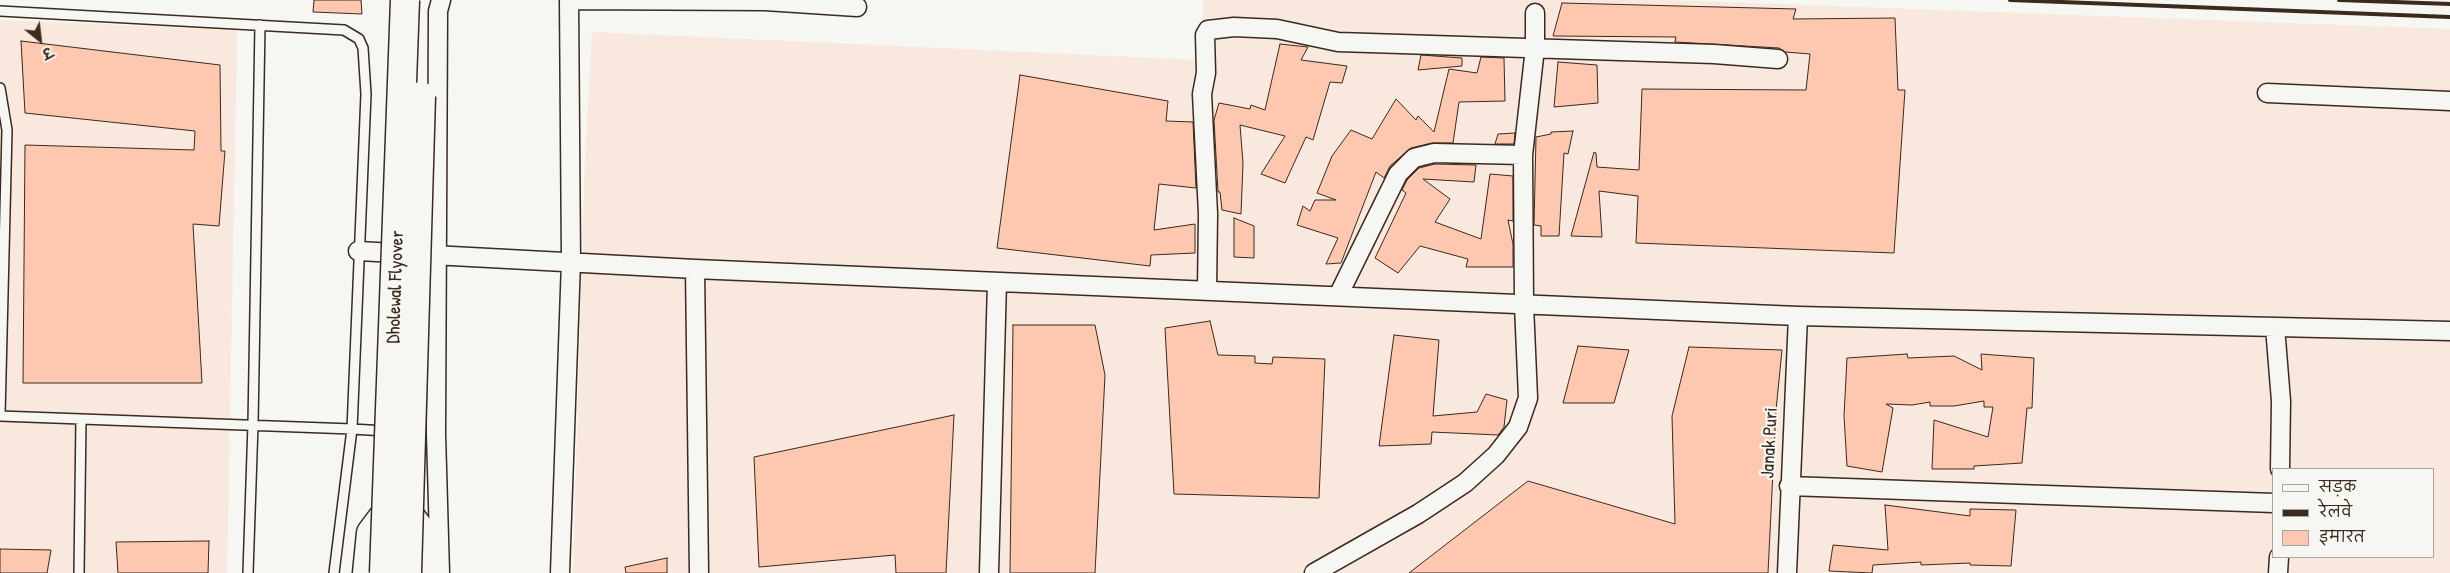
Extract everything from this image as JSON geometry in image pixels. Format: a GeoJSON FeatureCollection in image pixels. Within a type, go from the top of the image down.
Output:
{"type":"FeatureCollection","features":[{"type":"Feature","properties":{"kind":"main road","name":"Dholewal Flyover"},"geometry":{"type":"LineString","coordinates":[[405,0],[398,514],[407,573]]}},
{"type":"Feature","properties":{"kind":"main road","name":"Dholewal Flyover"},"geometry":{"type":"LineString","coordinates":[[384,573],[398,514],[424,0]]}},
{"type":"Feature","properties":{"kind":"main road"},"geometry":{"type":"LineString","coordinates":[[367,573],[370,534],[398,514],[425,536],[424,573]]}},
{"type":"Feature","properties":{"kind":"street"},"geometry":{"type":"LineString","coordinates":[[440,573],[427,434],[438,255],[438,11],[441,0]]}},
{"type":"Feature","properties":{"kind":"street"},"geometry":{"type":"LineString","coordinates":[[560,573],[571,261],[570,0],[765,1],[857,7]]}},
{"type":"Feature","properties":{"kind":"street"},"geometry":{"type":"LineString","coordinates":[[1314,573],[1418,514],[1465,482],[1496,455],[1518,427],[1528,398],[1524,305],[1524,155],[1535,48],[1535,12]]}},
{"type":"Feature","properties":{"kind":"street"},"geometry":{"type":"LineString","coordinates":[[1207,291],[1208,214],[1202,94],[1206,73],[1205,35],[1208,30],[1234,27],[1277,29],[1338,42],[1714,54],[1778,59]]}},
{"type":"Feature","properties":{"kind":"street"},"geometry":{"type":"LineString","coordinates":[[2267,93],[2450,100]]}},
{"type":"Feature","properties":{"kind":"street"},"geometry":{"type":"LineString","coordinates":[[1338,296],[1398,174],[1414,158],[1434,152],[1524,155]]}},
{"type":"Feature","properties":{"kind":"street"},"geometry":{"type":"LineString","coordinates":[[358,251],[695,269],[1798,316],[2450,331]]}},
{"type":"Feature","properties":{"kind":"street"},"geometry":{"type":"LineString","coordinates":[[695,269],[699,573]]}},
{"type":"Feature","properties":{"kind":"street"},"geometry":{"type":"LineString","coordinates":[[988,573],[997,282]]}},
{"type":"Feature","properties":{"kind":"street","name":"Janak Puri"},"geometry":{"type":"LineString","coordinates":[[1786,573],[1798,316]]}},
{"type":"Feature","properties":{"kind":"street"},"geometry":{"type":"LineString","coordinates":[[2275,327],[2281,401],[2280,468]]}},
{"type":"Feature","properties":{"kind":"street"},"geometry":{"type":"LineString","coordinates":[[1789,486],[2272,503]]}},
{"type":"Feature","properties":{"kind":"street"},"geometry":{"type":"LineString","coordinates":[[2278,573],[2279,558]]}},
{"type":"Feature","properties":{"kind":"lane"},"geometry":{"type":"LineString","coordinates":[[0,11],[344,30],[358,39],[363,48],[366,94],[352,429],[334,573]]}},
{"type":"Feature","properties":{"kind":"lane"},"geometry":{"type":"LineString","coordinates":[[248,573],[253,424],[260,25]]}},
{"type":"Feature","properties":{"kind":"lane"},"geometry":{"type":"LineString","coordinates":[[0,88],[7,130],[0,415],[253,424],[427,434]]}},
{"type":"Feature","properties":{"kind":"lane"},"geometry":{"type":"LineString","coordinates":[[79,573],[81,419]]}},
{"type":"Feature","properties":{"kind":"shaded area"},"geometry":{"type":"Polygon","coordinates":[[[1204,0],[1671,0],[2450,29],[2450,573],[573,573],[585,161],[592,32],[1199,60],[1204,0]]]}},
{"type":"Feature","properties":{"kind":"shaded area"},"geometry":{"type":"Polygon","coordinates":[[[0,20],[237,30],[227,573],[0,573],[0,20]]]}},
{"type":"Feature","properties":{"kind":"building"},"geometry":{"type":"Polygon","coordinates":[[[314,0],[361,0],[362,14],[313,12],[314,0]]]}},
{"type":"Feature","properties":{"kind":"building"},"geometry":{"type":"Polygon","coordinates":[[[1562,3],[1796,9],[1793,19],[1895,18],[1898,90],[1905,90],[1894,253],[1636,243],[1638,196],[1599,191],[1602,237],[1571,236],[1594,152],[1596,153],[1597,167],[1639,170],[1642,89],[1806,90],[1810,54],[1785,52],[1779,48],[1675,42],[1676,37],[1553,36],[1562,3]]]}},
{"type":"Feature","properties":{"kind":"building"},"geometry":{"type":"Polygon","coordinates":[[[21,41],[220,65],[221,151],[225,151],[219,226],[193,224],[202,383],[23,383],[25,145],[194,150],[195,131],[25,113],[21,41]]]}},
{"type":"Feature","properties":{"kind":"building"},"geometry":{"type":"Polygon","coordinates":[[[1280,44],[1308,47],[1301,60],[1347,66],[1342,83],[1330,82],[1313,140],[1306,137],[1285,183],[1261,174],[1285,136],[1240,125],[1243,163],[1241,214],[1222,210],[1220,192],[1218,192],[1214,120],[1219,103],[1250,109],[1251,105],[1265,110],[1280,44]]]}},
{"type":"Feature","properties":{"kind":"building"},"geometry":{"type":"Polygon","coordinates":[[[1421,55],[1462,58],[1462,66],[1418,70],[1421,55]]]}},
{"type":"Feature","properties":{"kind":"building"},"geometry":{"type":"Polygon","coordinates":[[[1481,57],[1504,58],[1505,101],[1459,102],[1453,143],[1432,143],[1411,148],[1390,166],[1384,178],[1376,172],[1341,263],[1326,264],[1338,238],[1297,225],[1303,206],[1310,211],[1315,200],[1336,200],[1317,193],[1332,156],[1351,130],[1372,139],[1396,99],[1416,120],[1418,116],[1434,132],[1449,69],[1477,73],[1481,57]]]}},
{"type":"Feature","properties":{"kind":"building"},"geometry":{"type":"Polygon","coordinates":[[[1558,62],[1597,65],[1598,103],[1554,107],[1558,62]]]}},
{"type":"Feature","properties":{"kind":"building"},"geometry":{"type":"Polygon","coordinates":[[[1020,75],[1168,101],[1166,121],[1193,122],[1196,188],[1159,184],[1154,230],[1195,224],[1195,253],[1151,255],[1150,266],[997,248],[1020,75]]]}},
{"type":"Feature","properties":{"kind":"building"},"geometry":{"type":"Polygon","coordinates":[[[1573,131],[1568,154],[1564,153],[1559,236],[1541,236],[1541,226],[1534,225],[1536,137],[1551,134],[1551,132],[1573,131]]]}},
{"type":"Feature","properties":{"kind":"building"},"geometry":{"type":"Polygon","coordinates":[[[1515,133],[1514,144],[1495,144],[1498,134],[1515,133]]]}},
{"type":"Feature","properties":{"kind":"building"},"geometry":{"type":"Polygon","coordinates":[[[1435,164],[1476,165],[1474,182],[1423,179],[1450,199],[1435,222],[1481,239],[1490,174],[1513,176],[1513,221],[1508,220],[1513,244],[1513,267],[1466,267],[1468,259],[1420,246],[1398,273],[1375,258],[1406,193],[1402,190],[1407,180],[1419,168],[1435,164]]]}},
{"type":"Feature","properties":{"kind":"building"},"geometry":{"type":"Polygon","coordinates":[[[1234,218],[1254,226],[1254,258],[1234,257],[1234,218]]]}},
{"type":"Feature","properties":{"kind":"building"},"geometry":{"type":"Polygon","coordinates":[[[1210,321],[1218,355],[1255,356],[1255,363],[1272,364],[1273,357],[1325,359],[1319,498],[1174,494],[1165,328],[1210,321]]]}},
{"type":"Feature","properties":{"kind":"building"},"geometry":{"type":"Polygon","coordinates":[[[1013,325],[1095,325],[1105,375],[1095,573],[1010,573],[1013,325]]]}},
{"type":"Feature","properties":{"kind":"building"},"geometry":{"type":"Polygon","coordinates":[[[1394,335],[1439,340],[1433,416],[1477,412],[1486,394],[1507,400],[1504,427],[1498,435],[1432,432],[1431,444],[1379,446],[1394,335]]]}},
{"type":"Feature","properties":{"kind":"building"},"geometry":{"type":"Polygon","coordinates":[[[1578,346],[1629,350],[1614,403],[1563,403],[1578,346]]]}},
{"type":"Feature","properties":{"kind":"building"},"geometry":{"type":"Polygon","coordinates":[[[1689,347],[1782,350],[1776,410],[1768,573],[1409,573],[1528,481],[1675,524],[1672,416],[1689,347]]]}},
{"type":"Feature","properties":{"kind":"building"},"geometry":{"type":"Polygon","coordinates":[[[1907,354],[1908,358],[1954,356],[1982,370],[1981,354],[2034,358],[2032,408],[2027,408],[2022,463],[1974,466],[1974,469],[1932,469],[1934,420],[1988,437],[1993,407],[1984,407],[1984,401],[1954,406],[1930,406],[1930,402],[1912,405],[1886,404],[1893,408],[1882,472],[1847,466],[1844,416],[1847,358],[1907,354]]]}},
{"type":"Feature","properties":{"kind":"building"},"geometry":{"type":"Polygon","coordinates":[[[954,415],[946,573],[896,573],[895,555],[759,567],[754,457],[954,415]]]}},
{"type":"Feature","properties":{"kind":"building"},"geometry":{"type":"Polygon","coordinates":[[[1885,505],[1970,516],[1970,509],[2016,510],[2011,566],[1970,565],[1970,563],[1921,565],[1921,562],[1873,565],[1872,573],[1829,571],[1833,545],[1888,550],[1885,505]]]}},
{"type":"Feature","properties":{"kind":"building"},"geometry":{"type":"Polygon","coordinates":[[[209,541],[208,573],[118,573],[116,542],[209,541]]]}},
{"type":"Feature","properties":{"kind":"building"},"geometry":{"type":"Polygon","coordinates":[[[0,549],[51,550],[47,573],[0,573],[0,549]]]}},
{"type":"Feature","properties":{"kind":"building"},"geometry":{"type":"Polygon","coordinates":[[[667,558],[667,573],[626,573],[625,567],[667,558]]]}},
{"type":"Feature","properties":{"kind":"railway"},"geometry":{"type":"LineString","coordinates":[[2010,0],[2450,17]]}},
{"type":"Feature","properties":{"kind":"railway"},"geometry":{"type":"LineString","coordinates":[[2339,0],[2450,4]]}}]}
